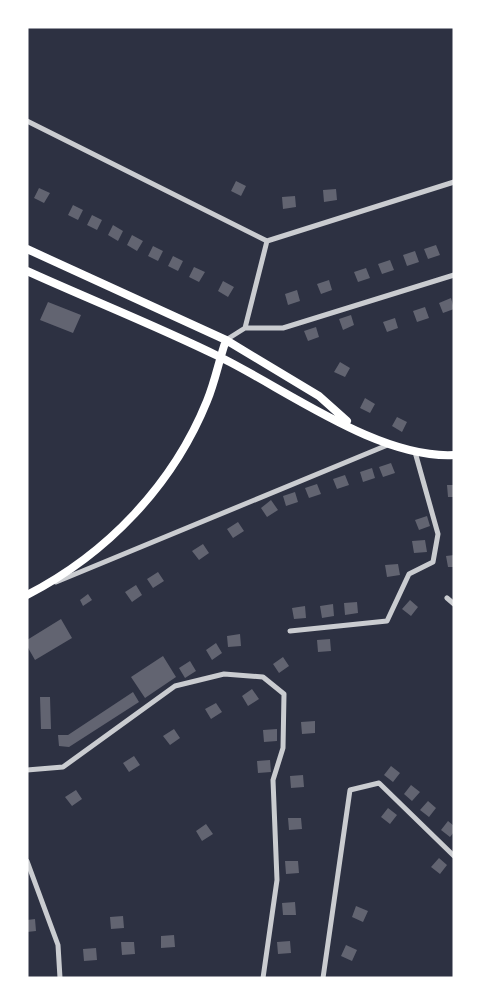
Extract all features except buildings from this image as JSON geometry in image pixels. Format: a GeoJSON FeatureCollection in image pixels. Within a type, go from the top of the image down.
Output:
{"type":"FeatureCollection","features":[{"type":"Feature","properties":{"kind":"main road"},"geometry":{"type":"LineString","coordinates":[[27,249],[226,340],[319,396],[354,427]]}},
{"type":"Feature","properties":{"kind":"main road"},"geometry":{"type":"LineString","coordinates":[[27,271],[220,357],[390,444],[415,452],[454,455]]}},
{"type":"Feature","properties":{"kind":"main road"},"geometry":{"type":"LineString","coordinates":[[31,593],[76,565],[102,545],[136,512],[167,475],[185,447],[206,404],[226,340]]}},
{"type":"Feature","properties":{"kind":"street"},"geometry":{"type":"LineString","coordinates":[[27,121],[267,241],[454,182]]}},
{"type":"Feature","properties":{"kind":"street"},"geometry":{"type":"LineString","coordinates":[[245,328],[267,241]]}},
{"type":"Feature","properties":{"kind":"street"},"geometry":{"type":"LineString","coordinates":[[226,340],[245,328],[283,328],[454,274]]}},
{"type":"Feature","properties":{"kind":"street"},"geometry":{"type":"LineString","coordinates":[[31,593],[390,444]]}},
{"type":"Feature","properties":{"kind":"street"},"geometry":{"type":"LineString","coordinates":[[290,631],[387,621],[408,574],[433,562],[438,534],[415,452]]}},
{"type":"Feature","properties":{"kind":"street"},"geometry":{"type":"LineString","coordinates":[[447,598],[454,604]]}},
{"type":"Feature","properties":{"kind":"street"},"geometry":{"type":"LineString","coordinates":[[27,770],[63,767],[176,686],[224,674],[263,677],[284,694],[283,748],[273,780],[277,880],[263,978]]}},
{"type":"Feature","properties":{"kind":"street"},"geometry":{"type":"LineString","coordinates":[[323,978],[350,790],[379,783],[454,856]]}},
{"type":"Feature","properties":{"kind":"street"},"geometry":{"type":"LineString","coordinates":[[27,861],[58,945],[60,978]]}}]}
